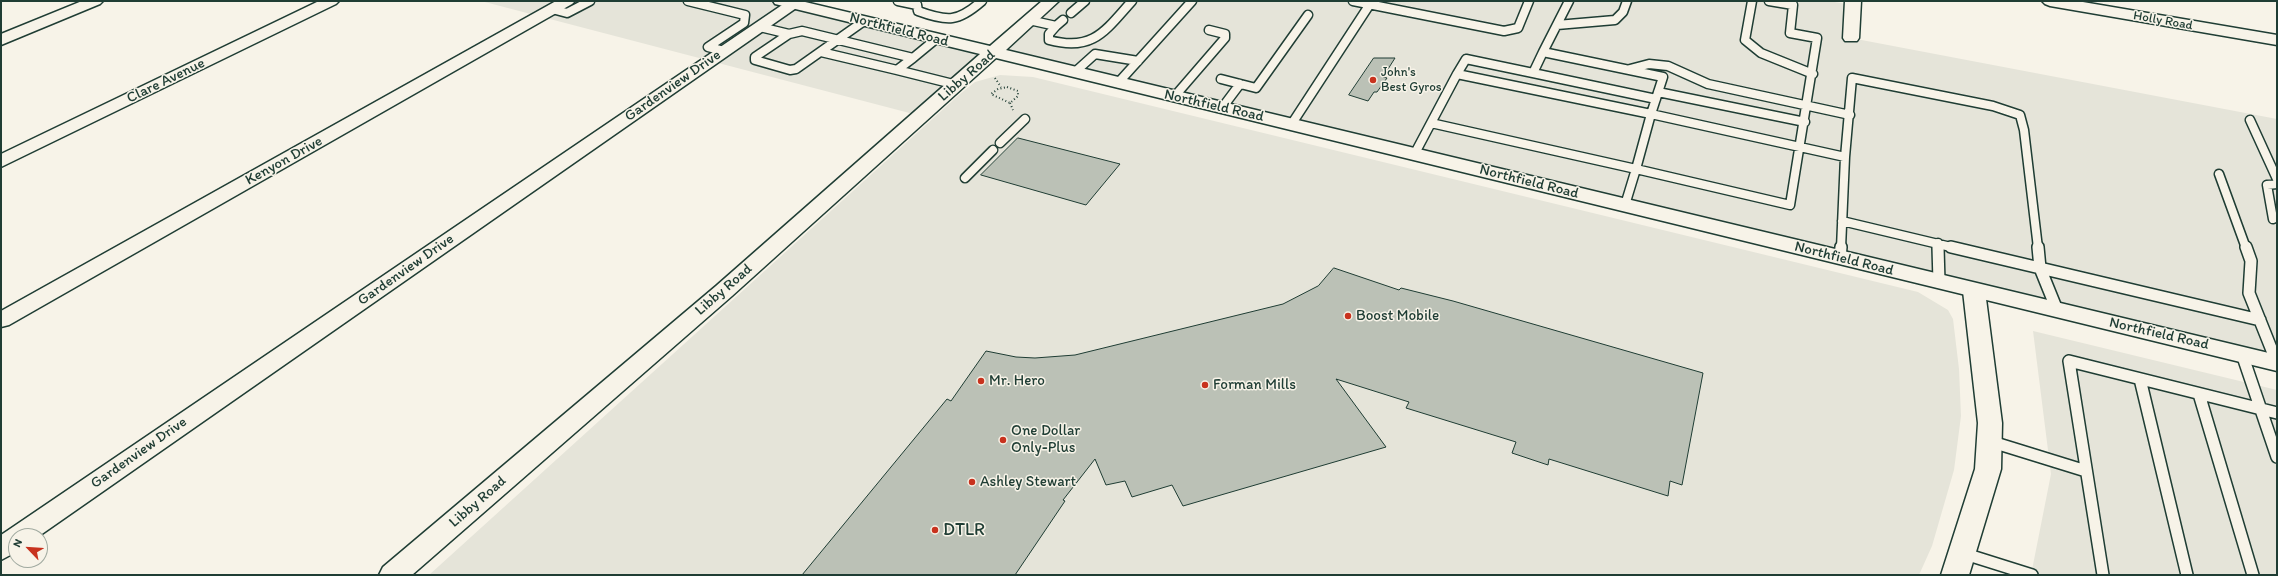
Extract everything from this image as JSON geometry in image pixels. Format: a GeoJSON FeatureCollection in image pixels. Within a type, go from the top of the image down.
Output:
{"type":"FeatureCollection","features":[{"type":"Feature","properties":{"kind":"main road","name":"Libby Road"},"geometry":{"type":"LineString","coordinates":[[393,575],[724,290],[994,53],[1051,1]]}},
{"type":"Feature","properties":{"kind":"main road","name":"Northfield Road"},"geometry":{"type":"LineString","coordinates":[[787,2],[1974,291],[2277,363]]}},
{"type":"Feature","properties":{"kind":"main road"},"geometry":{"type":"LineString","coordinates":[[1958,564],[1988,469],[1990,423],[1974,291]]}},
{"type":"Feature","properties":{"kind":"street"},"geometry":{"type":"LineString","coordinates":[[1,40],[95,1]]}},
{"type":"Feature","properties":{"kind":"street","name":"Clare Avenue"},"geometry":{"type":"LineString","coordinates":[[1,161],[331,1]]}},
{"type":"Feature","properties":{"kind":"street"},"geometry":{"type":"LineString","coordinates":[[1851,38],[1852,1]]}},
{"type":"Feature","properties":{"kind":"street","name":"Holly Road"},"geometry":{"type":"LineString","coordinates":[[2050,1],[2277,40]]}},
{"type":"Feature","properties":{"kind":"street","name":"Gardenview Drive"},"geometry":{"type":"LineString","coordinates":[[31,528],[760,27],[787,2]]}},
{"type":"Feature","properties":{"kind":"street","name":"Kenyon Drive"},"geometry":{"type":"LineString","coordinates":[[1,320],[560,5]]}},
{"type":"Feature","properties":{"kind":"lane"},"geometry":{"type":"LineString","coordinates":[[560,5],[567,14],[590,1]]}},
{"type":"Feature","properties":{"kind":"lane"},"geometry":{"type":"LineString","coordinates":[[688,1],[745,15],[744,22],[708,47],[724,51]]}},
{"type":"Feature","properties":{"kind":"lane"},"geometry":{"type":"LineString","coordinates":[[898,1],[920,3],[918,11],[931,16],[952,18],[965,15],[982,1]]}},
{"type":"Feature","properties":{"kind":"lane"},"geometry":{"type":"LineString","coordinates":[[952,18],[975,1]]}},
{"type":"Feature","properties":{"kind":"lane"},"geometry":{"type":"LineString","coordinates":[[1071,13],[1085,1]]}},
{"type":"Feature","properties":{"kind":"lane"},"geometry":{"type":"LineString","coordinates":[[1063,20],[1048,34],[1048,40],[1070,44],[1086,43],[1096,38],[1132,1]]}},
{"type":"Feature","properties":{"kind":"lane"},"geometry":{"type":"LineString","coordinates":[[1118,82],[1192,1]]}},
{"type":"Feature","properties":{"kind":"lane"},"geometry":{"type":"LineString","coordinates":[[1353,1],[1504,31],[1518,28],[1529,1]]}},
{"type":"Feature","properties":{"kind":"lane"},"geometry":{"type":"LineString","coordinates":[[1394,1],[1399,10]]}},
{"type":"Feature","properties":{"kind":"lane"},"geometry":{"type":"LineString","coordinates":[[1533,73],[1542,52],[1569,1]]}},
{"type":"Feature","properties":{"kind":"lane"},"geometry":{"type":"LineString","coordinates":[[1557,25],[1615,20],[1623,12],[1627,1]]}},
{"type":"Feature","properties":{"kind":"lane"},"geometry":{"type":"LineString","coordinates":[[1752,1],[1745,40],[1761,53],[1812,74]]}},
{"type":"Feature","properties":{"kind":"lane"},"geometry":{"type":"LineString","coordinates":[[1431,123],[1790,205],[1798,146],[1806,122],[1817,38],[1790,33],[1793,5],[1769,1]]}},
{"type":"Feature","properties":{"kind":"lane"},"geometry":{"type":"LineString","coordinates":[[1291,124],[1370,4]]}},
{"type":"Feature","properties":{"kind":"lane"},"geometry":{"type":"LineString","coordinates":[[1220,80],[1256,88],[1308,16]]}},
{"type":"Feature","properties":{"kind":"lane"},"geometry":{"type":"LineString","coordinates":[[1029,20],[1056,26]]}},
{"type":"Feature","properties":{"kind":"lane"},"geometry":{"type":"LineString","coordinates":[[864,21],[838,40],[796,69],[790,70],[755,60],[755,58],[789,34],[802,31],[838,40],[913,58]]}},
{"type":"Feature","properties":{"kind":"lane"},"geometry":{"type":"LineString","coordinates":[[760,27],[789,34]]}},
{"type":"Feature","properties":{"kind":"lane"},"geometry":{"type":"LineString","coordinates":[[1174,97],[1225,38],[1225,34],[1209,30]]}},
{"type":"Feature","properties":{"kind":"lane"},"geometry":{"type":"LineString","coordinates":[[897,70],[936,38]]}},
{"type":"Feature","properties":{"kind":"lane"},"geometry":{"type":"LineString","coordinates":[[821,52],[957,85]]}},
{"type":"Feature","properties":{"kind":"lane"},"geometry":{"type":"LineString","coordinates":[[1542,52],[1663,77],[1624,206]]}},
{"type":"Feature","properties":{"kind":"lane"},"geometry":{"type":"LineString","coordinates":[[1075,72],[1095,54],[1138,61]]}},
{"type":"Feature","properties":{"kind":"lane"},"geometry":{"type":"LineString","coordinates":[[1414,155],[1466,59],[1533,73],[1806,122]]}},
{"type":"Feature","properties":{"kind":"lane"},"geometry":{"type":"LineString","coordinates":[[1628,70],[1649,64],[1668,66],[1708,84],[1850,115]]}},
{"type":"Feature","properties":{"kind":"lane"},"geometry":{"type":"LineString","coordinates":[[1457,74],[1651,114],[1845,157]]}},
{"type":"Feature","properties":{"kind":"lane"},"geometry":{"type":"LineString","coordinates":[[1840,258],[1845,157],[1850,115],[1852,78],[1993,106],[2020,115],[2024,130],[2040,268],[2057,310]]}},
{"type":"Feature","properties":{"kind":"lane"},"geometry":{"type":"LineString","coordinates":[[1222,108],[1240,84]]}},
{"type":"Feature","properties":{"kind":"lane"},"geometry":{"type":"LineString","coordinates":[[1000,143],[1025,119]]}},
{"type":"Feature","properties":{"kind":"lane"},"geometry":{"type":"LineString","coordinates":[[2250,120],[2277,179]]}},
{"type":"Feature","properties":{"kind":"lane"},"geometry":{"type":"LineString","coordinates":[[965,178],[993,150]]}},
{"type":"Feature","properties":{"kind":"lane"},"geometry":{"type":"LineString","coordinates":[[2219,174],[2251,261],[2249,293],[2277,363]]}},
{"type":"Feature","properties":{"kind":"lane"},"geometry":{"type":"LineString","coordinates":[[2272,219],[2267,185],[2271,183],[2277,184]]}},
{"type":"Feature","properties":{"kind":"lane"},"geometry":{"type":"LineString","coordinates":[[1842,221],[2260,320]]}},
{"type":"Feature","properties":{"kind":"lane"},"geometry":{"type":"LineString","coordinates":[[1938,243],[1939,282]]}},
{"type":"Feature","properties":{"kind":"lane"},"geometry":{"type":"LineString","coordinates":[[2242,354],[2277,457]]}},
{"type":"Feature","properties":{"kind":"lane"},"geometry":{"type":"LineString","coordinates":[[2103,575],[2069,361],[2277,413]]}},
{"type":"Feature","properties":{"kind":"lane"},"geometry":{"type":"LineString","coordinates":[[2140,379],[2186,575]]}},
{"type":"Feature","properties":{"kind":"lane"},"geometry":{"type":"LineString","coordinates":[[2199,394],[2254,575]]}},
{"type":"Feature","properties":{"kind":"lane"},"geometry":{"type":"LineString","coordinates":[[1989,441],[2086,471]]}},
{"type":"Feature","properties":{"kind":"lane"},"geometry":{"type":"LineString","coordinates":[[1958,564],[2032,575]]}},
{"type":"Feature","properties":{"kind":"path"},"geometry":{"type":"LineString","coordinates":[[995,78],[1001,87]]}},
{"type":"Feature","properties":{"kind":"path"},"geometry":{"type":"LineString","coordinates":[[1001,87],[1012,88],[1018,91],[1018,96],[1010,103],[994,98],[992,94],[1001,87]]}},
{"type":"Feature","properties":{"kind":"path"},"geometry":{"type":"LineString","coordinates":[[1010,103],[1015,116]]}},
{"type":"Feature","properties":{"kind":"shaded area"},"geometry":{"type":"Polygon","coordinates":[[[481,1],[781,1],[994,53],[1051,1],[1829,1],[1852,5],[1851,38],[2277,119],[2277,362],[995,53],[921,116],[481,1]]]}},
{"type":"Feature","properties":{"kind":"shaded area"},"geometry":{"type":"Polygon","coordinates":[[[1000,75],[1033,77],[1918,292],[1948,310],[1953,319],[1959,369],[1961,416],[1954,470],[1932,546],[1919,575],[429,575],[960,94],[975,82],[1000,75]]]}},
{"type":"Feature","properties":{"kind":"shaded area"},"geometry":{"type":"Polygon","coordinates":[[[2033,331],[2277,390],[2277,575],[2031,575],[2051,474],[2033,331]]]}},
{"type":"Feature","properties":{"kind":"building"},"geometry":{"type":"Polygon","coordinates":[[[1374,58],[1395,58],[1383,77],[1387,78],[1377,92],[1374,92],[1368,101],[1349,95],[1374,58]]]}},
{"type":"Feature","properties":{"kind":"building"},"geometry":{"type":"Polygon","coordinates":[[[1018,138],[1120,164],[1086,205],[981,175],[1018,138]]]}},
{"type":"Feature","properties":{"kind":"building"},"geometry":{"type":"Polygon","coordinates":[[[1334,268],[1399,290],[1401,288],[1453,301],[1703,373],[1682,485],[1670,481],[1668,496],[1549,459],[1548,465],[1512,453],[1516,442],[1406,408],[1409,402],[1336,379],[1386,447],[1183,506],[1172,485],[1132,497],[1125,481],[1106,485],[1095,459],[1063,500],[1065,501],[1015,575],[802,575],[947,399],[951,401],[986,351],[1016,357],[1035,358],[1075,355],[1283,304],[1318,286],[1334,268]]]}},
{"type":"Feature","properties":{"kind":"place","name":"John's Best Gyros"},"geometry":{"type":"Point","coordinates":[1373,80]}},
{"type":"Feature","properties":{"kind":"place","name":"Boost Mobile"},"geometry":{"type":"Point","coordinates":[1348,316]}},
{"type":"Feature","properties":{"kind":"place","name":"Mr. Hero"},"geometry":{"type":"Point","coordinates":[981,381]}},
{"type":"Feature","properties":{"kind":"place","name":"Forman Mills"},"geometry":{"type":"Point","coordinates":[1205,385]}},
{"type":"Feature","properties":{"kind":"place","name":"One Dollar Only-Plus"},"geometry":{"type":"Point","coordinates":[1003,440]}},
{"type":"Feature","properties":{"kind":"place","name":"Ashley Stewart"},"geometry":{"type":"Point","coordinates":[972,482]}},
{"type":"Feature","properties":{"kind":"place","name":"DTLR"},"geometry":{"type":"Point","coordinates":[935,530]}}]}
